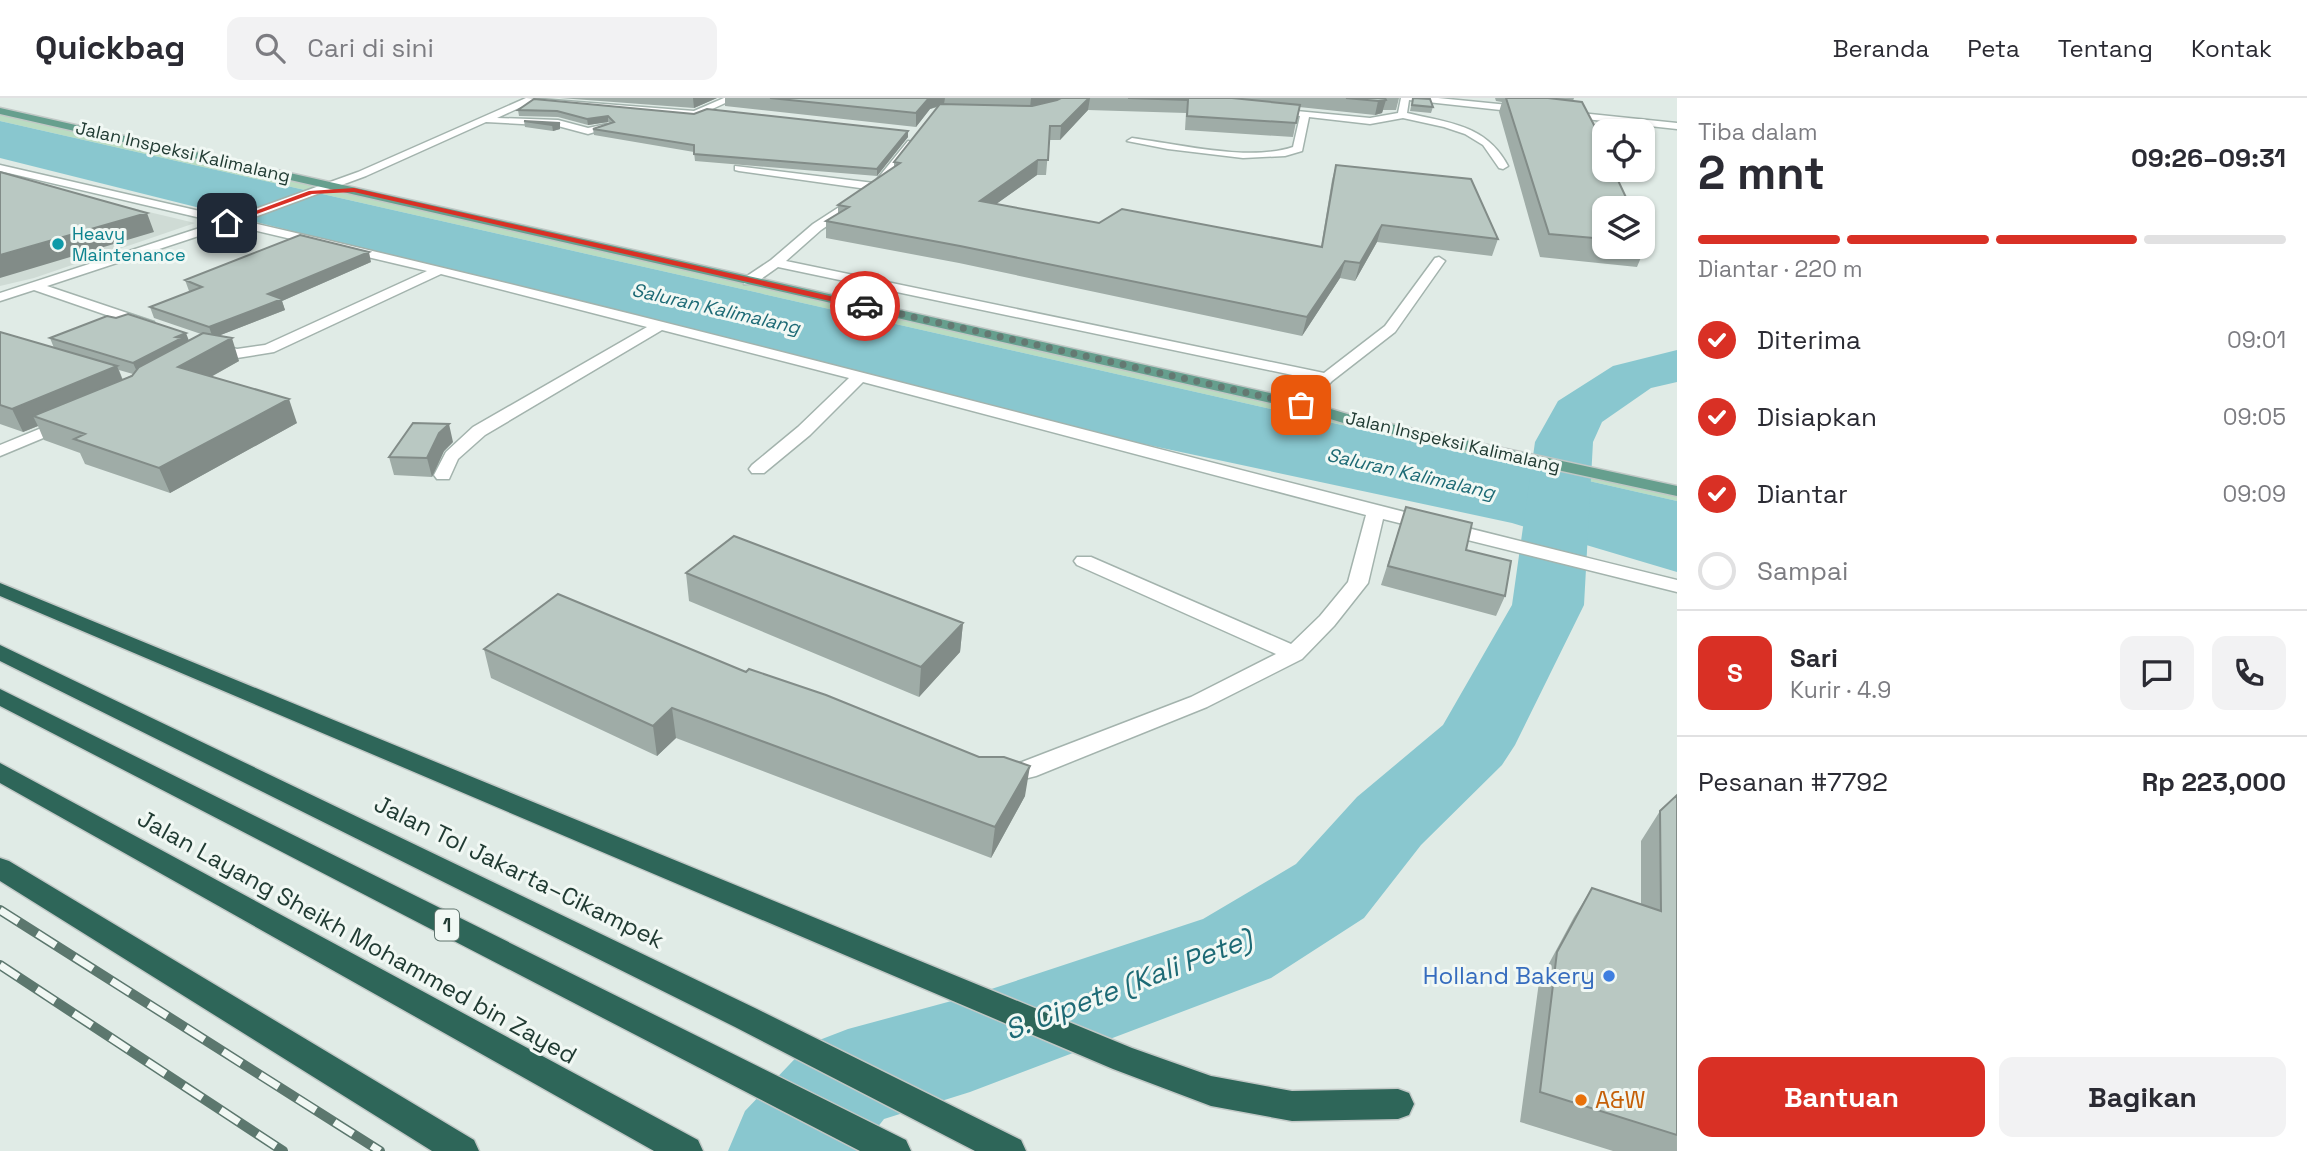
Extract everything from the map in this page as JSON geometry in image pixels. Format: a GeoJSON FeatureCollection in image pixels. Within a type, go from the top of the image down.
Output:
{"type":"FeatureCollection","features":[{"type":"Feature","properties":{"kind":"highway"},"geometry":{"type":"LineString","coordinates":[[0,589],[1124,1059],[1211,1091],[1292,1106],[1398,1104]]}},
{"type":"Feature","properties":{"kind":"highway","name":"Jalan Tol Jakarta–Cikampek"},"geometry":{"type":"LineString","coordinates":[[0,652],[746,1018],[1009,1151]]}},
{"type":"Feature","properties":{"kind":"highway","name":"Jalan Layang Sheikh Mohammed bin Zayed"},"geometry":{"type":"LineString","coordinates":[[0,697],[894,1151]]}},
{"type":"Feature","properties":{"kind":"highway","name":"Jalan Layang Sheikh Mohammed bin Zayed"},"geometry":{"type":"LineString","coordinates":[[0,772],[686,1151]]}},
{"type":"Feature","properties":{"kind":"highway"},"geometry":{"type":"LineString","coordinates":[[0,868],[462,1151]]}},
{"type":"Feature","properties":{"kind":"main road","name":"Jalan Inspeksi Kalimalang"},"geometry":{"type":"LineString","coordinates":[[0,111],[311,187],[330,186],[354,190],[1301,405],[1350,420],[1677,491]]}},
{"type":"Feature","properties":{"kind":"street"},"geometry":{"type":"LineString","coordinates":[[330,186],[532,98],[692,114],[709,110],[732,98]]}},
{"type":"Feature","properties":{"kind":"street"},"geometry":{"type":"LineString","coordinates":[[1268,110],[1274,98]]}},
{"type":"Feature","properties":{"kind":"street"},"geometry":{"type":"LineString","coordinates":[[1402,115],[1405,98]]}},
{"type":"Feature","properties":{"kind":"street"},"geometry":{"type":"LineString","coordinates":[[1412,98],[1543,112]]}},
{"type":"Feature","properties":{"kind":"street"},"geometry":{"type":"LineString","coordinates":[[1255,109],[1370,121],[1393,119],[1402,115],[1464,130],[1479,137],[1490,144],[1503,166]]}},
{"type":"Feature","properties":{"kind":"street"},"geometry":{"type":"LineString","coordinates":[[709,110],[722,112]]}},
{"type":"Feature","properties":{"kind":"street"},"geometry":{"type":"LineString","coordinates":[[1556,113],[1677,126]]}},
{"type":"Feature","properties":{"kind":"street"},"geometry":{"type":"LineString","coordinates":[[1132,141],[1208,151],[1285,154],[1298,149],[1305,114]]}},
{"type":"Feature","properties":{"kind":"street"},"geometry":{"type":"LineString","coordinates":[[481,119],[558,123],[588,131],[607,127]]}},
{"type":"Feature","properties":{"kind":"street"},"geometry":{"type":"LineString","coordinates":[[750,282],[817,227],[877,187],[920,133],[907,132]]}},
{"type":"Feature","properties":{"kind":"street"},"geometry":{"type":"LineString","coordinates":[[0,168],[227,223],[440,270],[657,327],[860,376],[1376,512],[1677,586]]}},
{"type":"Feature","properties":{"kind":"street"},"geometry":{"type":"LineString","coordinates":[[739,168],[877,187]]}},
{"type":"Feature","properties":{"kind":"street"},"geometry":{"type":"LineString","coordinates":[[0,298],[227,223],[311,187],[354,190]]}},
{"type":"Feature","properties":{"kind":"street"},"geometry":{"type":"LineString","coordinates":[[1301,405],[1327,378],[1390,329],[1439,261]]}},
{"type":"Feature","properties":{"kind":"street"},"geometry":{"type":"LineString","coordinates":[[776,263],[1327,378]]}},
{"type":"Feature","properties":{"kind":"street"},"geometry":{"type":"LineString","coordinates":[[189,340],[237,354],[269,349],[440,270]]}},
{"type":"Feature","properties":{"kind":"street"},"geometry":{"type":"LineString","coordinates":[[37,287],[167,332]]}},
{"type":"Feature","properties":{"kind":"street"},"geometry":{"type":"LineString","coordinates":[[443,475],[458,448],[479,431],[657,327]]}},
{"type":"Feature","properties":{"kind":"street"},"geometry":{"type":"LineString","coordinates":[[192,358],[211,347]]}},
{"type":"Feature","properties":{"kind":"street"},"geometry":{"type":"LineString","coordinates":[[758,469],[804,431],[860,376]]}},
{"type":"Feature","properties":{"kind":"street"},"geometry":{"type":"LineString","coordinates":[[0,452],[83,416]]}},
{"type":"Feature","properties":{"kind":"street"},"geometry":{"type":"LineString","coordinates":[[985,776],[993,777],[1027,769],[1199,702],[1294,654],[1327,621],[1358,583],[1376,512]]}},
{"type":"Feature","properties":{"kind":"street"},"geometry":{"type":"LineString","coordinates":[[1084,561],[1294,654]]}},
{"type":"Feature","properties":{"kind":"shaded area","name":"Heavy Maintenance"},"geometry":{"type":"Polygon","coordinates":[[[0,175],[195,223],[34,278],[0,286],[0,175]]]}},
{"type":"Feature","properties":{"kind":"green space"},"geometry":{"type":"Polygon","coordinates":[[[0,111],[310,181],[316,188],[354,190],[1677,491],[1677,501],[0,121],[0,111]]]}},
{"type":"Feature","properties":{"kind":"water","name":"Saluran Kalimalang"},"geometry":{"type":"Polygon","coordinates":[[[0,121],[1677,501],[1677,572],[1512,523],[1134,442],[0,158],[0,121]]]}},
{"type":"Feature","properties":{"kind":"building"},"geometry":{"type":"Polygon","coordinates":[[[770,98],[929,98],[916,113],[770,98]]]}},
{"type":"Feature","properties":{"kind":"building"},"geometry":{"type":"Polygon","coordinates":[[[1061,98],[1089,98],[1061,126],[1050,126],[1048,160],[1038,160],[980,201],[1099,223],[1122,209],[1322,247],[1336,165],[1471,179],[1498,239],[1382,225],[1360,263],[1345,261],[1307,317],[826,221],[849,207],[838,205],[900,163],[894,162],[940,104],[1032,106],[1061,98]]]}},
{"type":"Feature","properties":{"kind":"building"},"geometry":{"type":"Polygon","coordinates":[[[1128,98],[1232,98],[1300,105],[1296,123],[1187,116],[1188,100],[1128,98]]]}},
{"type":"Feature","properties":{"kind":"building"},"geometry":{"type":"Polygon","coordinates":[[[1346,98],[1385,98],[1386,100],[1378,101],[1346,98]]]}},
{"type":"Feature","properties":{"kind":"building"},"geometry":{"type":"Polygon","coordinates":[[[1413,98],[1430,99],[1433,107],[1412,105],[1413,98]]]}},
{"type":"Feature","properties":{"kind":"building"},"geometry":{"type":"Polygon","coordinates":[[[1506,98],[1548,98],[1582,102],[1592,121],[1592,182],[1619,182],[1625,196],[1592,196],[1592,238],[1549,234],[1506,98]]]}},
{"type":"Feature","properties":{"kind":"building"},"geometry":{"type":"Polygon","coordinates":[[[534,99],[694,114],[707,109],[908,131],[877,169],[694,154],[694,145],[593,129],[614,122],[608,116],[587,119],[557,111],[518,110],[534,99]]]}},
{"type":"Feature","properties":{"kind":"building"},"geometry":{"type":"Polygon","coordinates":[[[524,121],[560,123],[552,125],[524,121]]]}},
{"type":"Feature","properties":{"kind":"building"},"geometry":{"type":"Polygon","coordinates":[[[0,172],[147,213],[0,255],[0,172]]]}},
{"type":"Feature","properties":{"kind":"building"},"geometry":{"type":"Polygon","coordinates":[[[300,235],[369,252],[268,294],[282,299],[209,327],[150,307],[202,287],[185,280],[300,235]]]}},
{"type":"Feature","properties":{"kind":"building"},"geometry":{"type":"Polygon","coordinates":[[[128,314],[186,333],[176,337],[182,338],[133,363],[50,338],[107,316],[116,318],[128,314]]]}},
{"type":"Feature","properties":{"kind":"building"},"geometry":{"type":"Polygon","coordinates":[[[0,332],[117,366],[12,409],[0,405],[0,332]]]}},
{"type":"Feature","properties":{"kind":"building"},"geometry":{"type":"Polygon","coordinates":[[[203,333],[232,338],[178,367],[289,399],[159,468],[74,439],[85,434],[33,416],[132,376],[139,367],[203,333]]]}},
{"type":"Feature","properties":{"kind":"building"},"geometry":{"type":"Polygon","coordinates":[[[413,423],[449,424],[439,433],[427,458],[389,457],[413,423]]]}},
{"type":"Feature","properties":{"kind":"building"},"geometry":{"type":"Polygon","coordinates":[[[1406,507],[1472,523],[1466,550],[1511,561],[1505,596],[1388,566],[1406,507]]]}},
{"type":"Feature","properties":{"kind":"building"},"geometry":{"type":"Polygon","coordinates":[[[734,536],[963,623],[921,667],[686,573],[734,536]]]}},
{"type":"Feature","properties":{"kind":"building"},"geometry":{"type":"Polygon","coordinates":[[[558,594],[746,672],[749,669],[826,695],[979,757],[1004,757],[1030,766],[995,827],[672,708],[653,726],[484,649],[558,594]]]}},
{"type":"Feature","properties":{"kind":"building"},"geometry":{"type":"Polygon","coordinates":[[[1677,795],[1677,1135],[1540,1092],[1557,952],[1592,888],[1661,911],[1660,811],[1677,795]]]}},
{"type":"Feature","properties":{"kind":"waterway","name":"S. Cipete (Kali Pete)"},"geometry":{"type":"LineString","coordinates":[[786,1151],[848,1080],[970,1044],[1236,949],[1330,891],[1389,821],[1473,745],[1548,605],[1564,442],[1578,413],[1632,377],[1677,366]]}},
{"type":"Feature","properties":{"kind":"railway"},"geometry":{"type":"LineString","coordinates":[[0,910],[380,1151]]}},
{"type":"Feature","properties":{"kind":"railway"},"geometry":{"type":"LineString","coordinates":[[0,965],[283,1151]]}},
{"type":"Feature","properties":{"kind":"way so far"},"geometry":{"type":"LineString","coordinates":[[865,306],[1301,405]]}},
{"type":"Feature","properties":{"kind":"place","name":"Heavy Maintenance"},"geometry":{"type":"Point","coordinates":[58,244]}},
{"type":"Feature","properties":{"kind":"place","name":"Holland Bakery"},"geometry":{"type":"Point","coordinates":[1609,976]}},
{"type":"Feature","properties":{"kind":"place","name":"A&W"},"geometry":{"type":"Point","coordinates":[1581,1100]}},
{"type":"Feature","properties":{"kind":"route"},"geometry":{"type":"LineString","coordinates":[[227,223],[312,192],[354,190],[865,306]]}}]}
